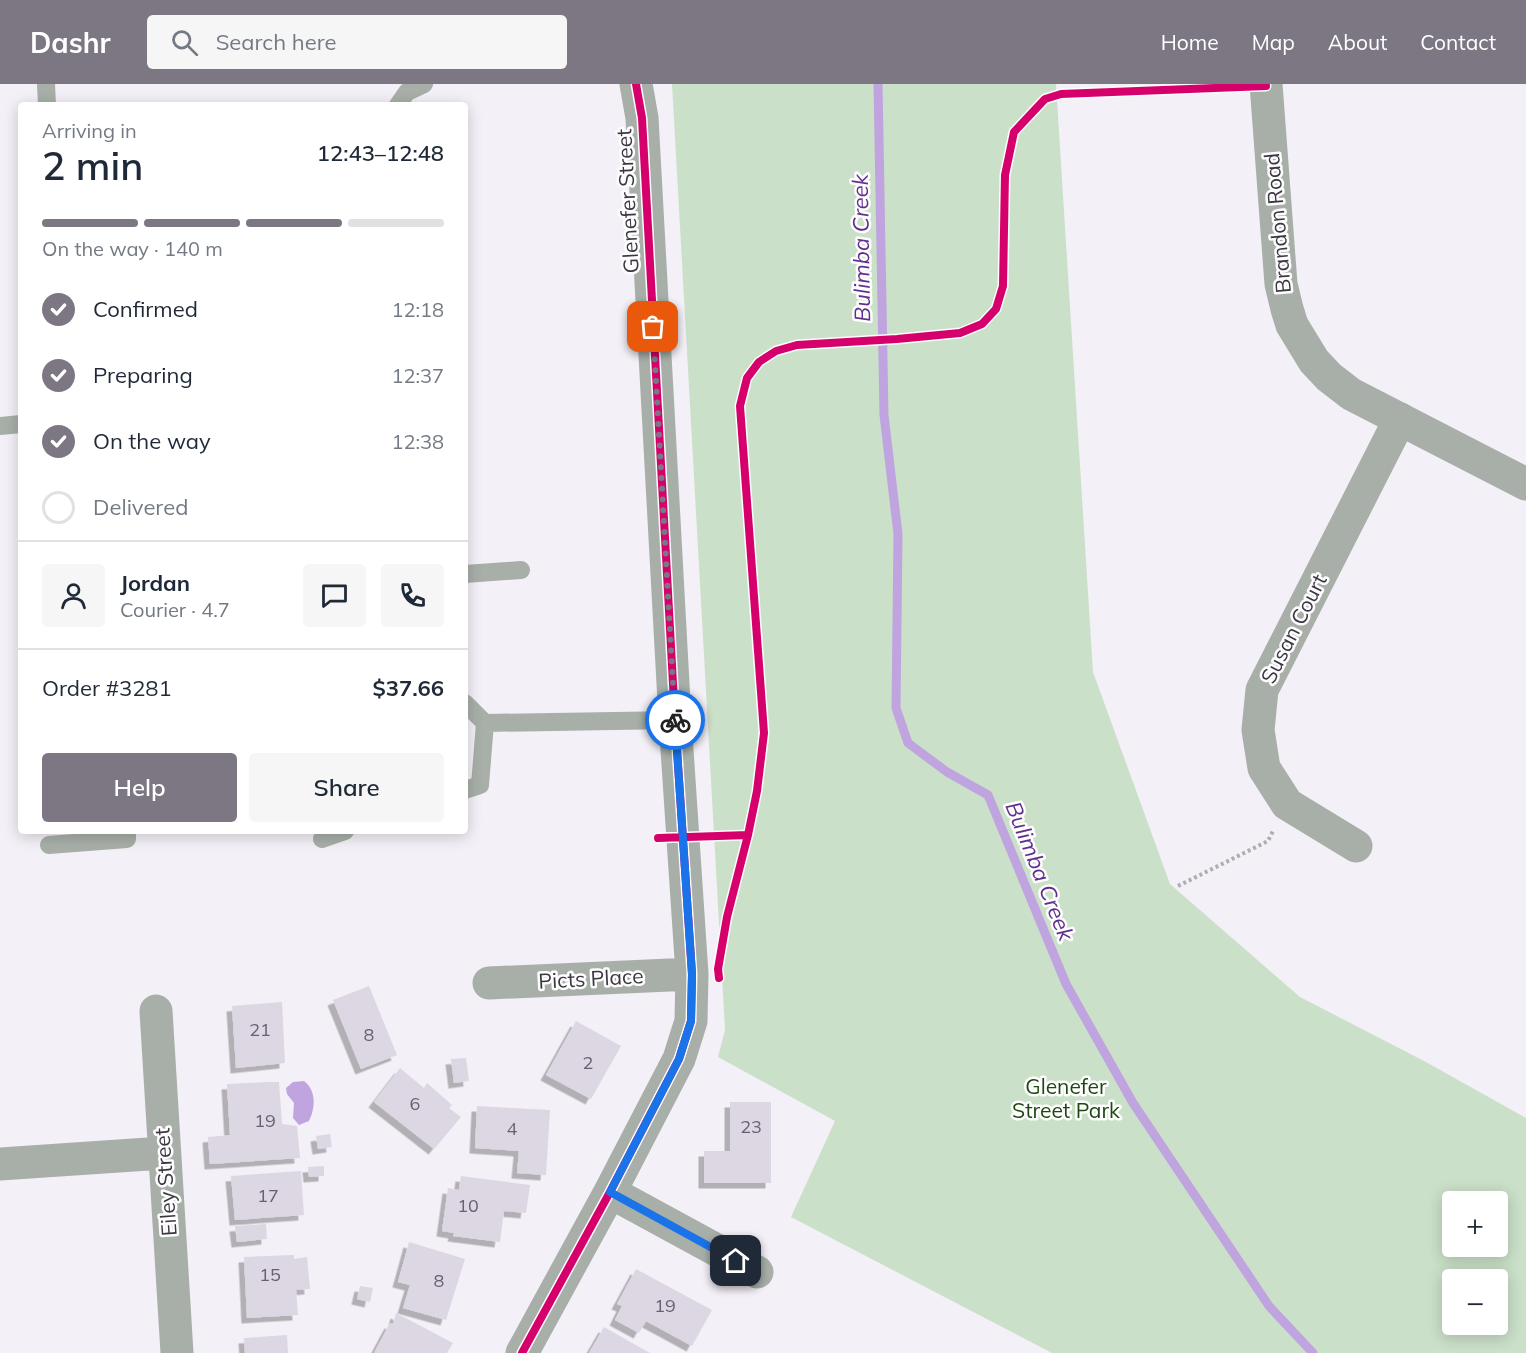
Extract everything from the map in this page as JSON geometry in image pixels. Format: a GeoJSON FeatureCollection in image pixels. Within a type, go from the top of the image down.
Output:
{"type":"FeatureCollection","features":[{"type":"Feature","properties":{"kind":"street","name":"Glenefer Street"},"geometry":{"type":"LineString","coordinates":[[522,1353],[679,1059],[691,1021],[692,974],[675,720],[642,130],[636,84]]}},
{"type":"Feature","properties":{"kind":"street","name":"Brandon Road"},"geometry":{"type":"LineString","coordinates":[[1266,84],[1281,284],[1292,325],[1314,361],[1329,377],[1351,394],[1526,484]]}},
{"type":"Feature","properties":{"kind":"street","name":"Susan Court"},"geometry":{"type":"LineString","coordinates":[[1356,846],[1287,804],[1264,768],[1258,730],[1262,690],[1400,419]]}},
{"type":"Feature","properties":{"kind":"street","name":"Picts Place"},"geometry":{"type":"LineString","coordinates":[[489,983],[692,974]]}},
{"type":"Feature","properties":{"kind":"street","name":"Eiley Street"},"geometry":{"type":"LineString","coordinates":[[156,1011],[177,1353]]}},
{"type":"Feature","properties":{"kind":"street"},"geometry":{"type":"LineString","coordinates":[[0,1164],[163,1153]]}},
{"type":"Feature","properties":{"kind":"street"},"geometry":{"type":"LineString","coordinates":[[610,1192],[756,1272]]}},
{"type":"Feature","properties":{"kind":"lane"},"geometry":{"type":"LineString","coordinates":[[46,84],[47,102]]}},
{"type":"Feature","properties":{"kind":"lane"},"geometry":{"type":"LineString","coordinates":[[402,94],[424,84]]}},
{"type":"Feature","properties":{"kind":"lane"},"geometry":{"type":"LineString","coordinates":[[0,426],[18,424]]}},
{"type":"Feature","properties":{"kind":"lane"},"geometry":{"type":"LineString","coordinates":[[468,574],[521,570]]}},
{"type":"Feature","properties":{"kind":"lane"},"geometry":{"type":"LineString","coordinates":[[468,706],[485,723],[675,720]]}},
{"type":"Feature","properties":{"kind":"lane"},"geometry":{"type":"LineString","coordinates":[[468,789],[480,785],[485,723]]}},
{"type":"Feature","properties":{"kind":"lane"},"geometry":{"type":"LineString","coordinates":[[49,845],[127,839],[127,834]]}},
{"type":"Feature","properties":{"kind":"lane"},"geometry":{"type":"LineString","coordinates":[[322,839],[336,834]]}},
{"type":"Feature","properties":{"kind":"path"},"geometry":{"type":"LineString","coordinates":[[1178,886],[1268,841],[1287,804]]}},
{"type":"Feature","properties":{"kind":"green space","name":"Glenefer Street Park"},"geometry":{"type":"Polygon","coordinates":[[[672,84],[1056,84],[1093,672],[1170,884],[1300,997],[1426,1062],[1526,1118],[1526,1353],[1052,1353],[791,1217],[835,1121],[718,1057],[725,1030],[672,84]]]}},
{"type":"Feature","properties":{"kind":"shaded area"},"geometry":{"type":"Polygon","coordinates":[[[304,1081],[311,1089],[314,1105],[309,1121],[299,1125],[293,1118],[294,1103],[287,1094],[286,1088],[293,1082],[304,1081]]]}},
{"type":"Feature","properties":{"kind":"building"},"geometry":{"type":"Polygon","coordinates":[[[369,986],[397,1055],[361,1069],[333,1000],[369,986]]]}},
{"type":"Feature","properties":{"kind":"building"},"geometry":{"type":"Polygon","coordinates":[[[282,1002],[285,1063],[236,1068],[232,1006],[282,1002]]]}},
{"type":"Feature","properties":{"kind":"building"},"geometry":{"type":"Polygon","coordinates":[[[576,1021],[621,1046],[591,1099],[546,1075],[576,1021]]]}},
{"type":"Feature","properties":{"kind":"building"},"geometry":{"type":"Polygon","coordinates":[[[466,1058],[469,1081],[454,1083],[451,1059],[466,1058]]]}},
{"type":"Feature","properties":{"kind":"building"},"geometry":{"type":"Polygon","coordinates":[[[400,1068],[424,1088],[427,1083],[452,1105],[449,1108],[461,1117],[434,1149],[374,1102],[400,1068]]]}},
{"type":"Feature","properties":{"kind":"building"},"geometry":{"type":"Polygon","coordinates":[[[279,1082],[282,1124],[297,1126],[300,1158],[210,1164],[208,1137],[230,1135],[227,1084],[279,1082]]]}},
{"type":"Feature","properties":{"kind":"building"},"geometry":{"type":"Polygon","coordinates":[[[730,1102],[771,1102],[771,1183],[704,1183],[704,1151],[730,1151],[730,1102]]]}},
{"type":"Feature","properties":{"kind":"building"},"geometry":{"type":"Polygon","coordinates":[[[477,1106],[550,1110],[546,1175],[517,1173],[519,1151],[475,1148],[477,1106]]]}},
{"type":"Feature","properties":{"kind":"building"},"geometry":{"type":"Polygon","coordinates":[[[330,1134],[332,1147],[318,1149],[316,1136],[330,1134]]]}},
{"type":"Feature","properties":{"kind":"building"},"geometry":{"type":"Polygon","coordinates":[[[324,1166],[324,1176],[309,1177],[308,1167],[324,1166]]]}},
{"type":"Feature","properties":{"kind":"building"},"geometry":{"type":"Polygon","coordinates":[[[301,1171],[304,1215],[235,1220],[231,1176],[301,1171]]]}},
{"type":"Feature","properties":{"kind":"building"},"geometry":{"type":"Polygon","coordinates":[[[461,1176],[530,1185],[526,1213],[504,1211],[500,1242],[453,1236],[454,1233],[442,1231],[448,1188],[459,1190],[461,1176]]]}},
{"type":"Feature","properties":{"kind":"building"},"geometry":{"type":"Polygon","coordinates":[[[266,1224],[267,1239],[237,1242],[235,1226],[266,1224]]]}},
{"type":"Feature","properties":{"kind":"building"},"geometry":{"type":"Polygon","coordinates":[[[409,1242],[465,1259],[446,1320],[403,1308],[410,1285],[398,1282],[409,1242]]]}},
{"type":"Feature","properties":{"kind":"building"},"geometry":{"type":"Polygon","coordinates":[[[294,1255],[294,1259],[307,1257],[310,1289],[296,1290],[298,1315],[247,1318],[244,1257],[294,1255]]]}},
{"type":"Feature","properties":{"kind":"building"},"geometry":{"type":"Polygon","coordinates":[[[636,1269],[712,1310],[692,1346],[646,1321],[639,1333],[615,1320],[622,1306],[617,1304],[636,1269]]]}},
{"type":"Feature","properties":{"kind":"building"},"geometry":{"type":"Polygon","coordinates":[[[360,1286],[373,1288],[370,1302],[357,1299],[360,1286]]]}},
{"type":"Feature","properties":{"kind":"building"},"geometry":{"type":"Polygon","coordinates":[[[396,1313],[453,1343],[447,1353],[374,1353],[390,1323],[393,1324],[396,1313]]]}},
{"type":"Feature","properties":{"kind":"building"},"geometry":{"type":"Polygon","coordinates":[[[604,1327],[650,1353],[589,1353],[604,1327]]]}},
{"type":"Feature","properties":{"kind":"building"},"geometry":{"type":"Polygon","coordinates":[[[287,1335],[288,1353],[245,1353],[244,1338],[287,1335]]]}},
{"type":"Feature","properties":{"kind":"waterway","name":"Bulimba Creek"},"geometry":{"type":"LineString","coordinates":[[878,84],[884,415],[898,534],[896,708],[908,743],[947,772],[988,795],[1066,984],[1133,1103],[1269,1306],[1313,1353]]}},
{"type":"Feature","properties":{"kind":"cycle path"},"geometry":{"type":"LineString","coordinates":[[522,1353],[679,1059],[691,1021],[692,974],[675,720],[642,118],[636,84]]}},
{"type":"Feature","properties":{"kind":"cycle path"},"geometry":{"type":"LineString","coordinates":[[719,978],[718,969],[727,917],[757,791],[764,733],[740,406],[747,378],[759,362],[776,351],[797,345],[960,333],[982,324],[996,309],[1003,286],[1005,175],[1014,132],[1045,99],[1061,94],[1266,86]]}},
{"type":"Feature","properties":{"kind":"cycle path"},"geometry":{"type":"LineString","coordinates":[[658,838],[748,835]]}},
{"type":"Feature","properties":{"kind":"way so far"},"geometry":{"type":"LineString","coordinates":[[653,327],[675,720]]}},
{"type":"Feature","properties":{"kind":"route"},"geometry":{"type":"LineString","coordinates":[[675,720],[692,974],[691,1021],[679,1059],[610,1192],[736,1261]]}}]}
